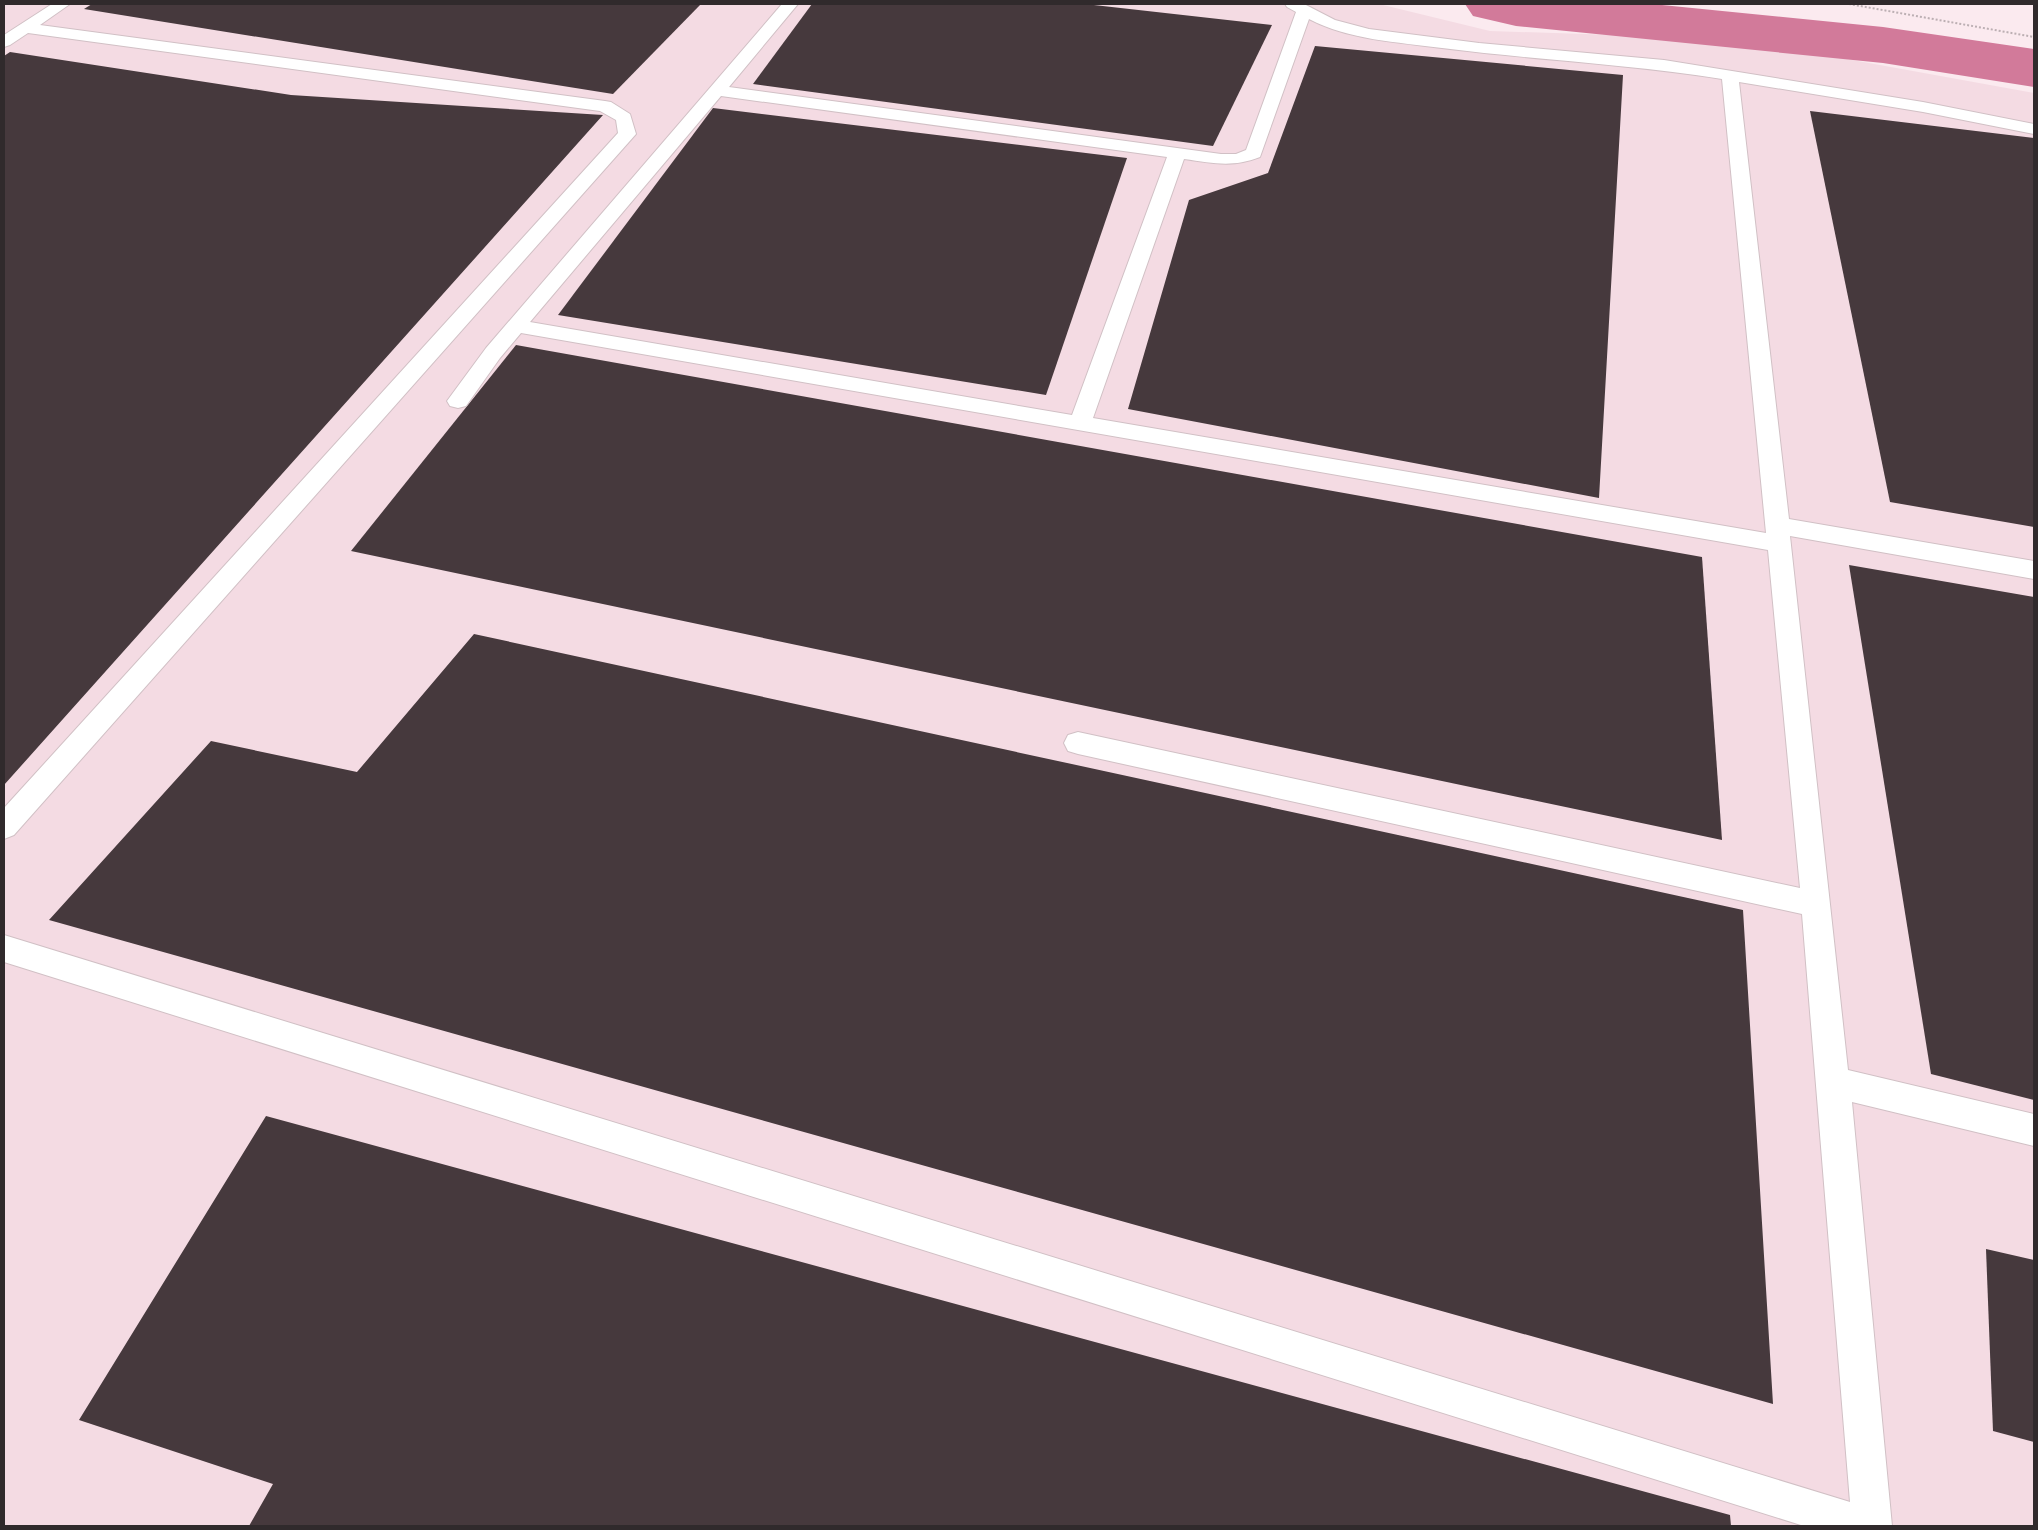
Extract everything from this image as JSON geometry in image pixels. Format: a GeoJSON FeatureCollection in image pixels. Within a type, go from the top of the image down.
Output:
{"type":"FeatureCollection","features":[{"type":"Feature","properties":{"kind":"lane"},"geometry":{"type":"LineString","coordinates":[[4,42],[62,4]]}},
{"type":"Feature","properties":{"kind":"lane"},"geometry":{"type":"LineString","coordinates":[[458,401],[493,354],[790,4]]}},
{"type":"Feature","properties":{"kind":"lane"},"geometry":{"type":"LineString","coordinates":[[717,90],[1221,159],[1238,159],[1254,153],[1298,7],[1329,23],[1368,34],[1479,48],[1664,65],[1923,107],[2034,129]]}},
{"type":"Feature","properties":{"kind":"lane"},"geometry":{"type":"LineString","coordinates":[[4,827],[628,134],[624,118],[606,106],[25,28]]}},
{"type":"Feature","properties":{"kind":"lane"},"geometry":{"type":"LineString","coordinates":[[1730,77],[1852,1266],[1872,1526]]}},
{"type":"Feature","properties":{"kind":"lane"},"geometry":{"type":"LineString","coordinates":[[1080,423],[1177,153]]}},
{"type":"Feature","properties":{"kind":"lane"},"geometry":{"type":"LineString","coordinates":[[517,326],[1080,423],[1778,535],[2034,570]]}},
{"type":"Feature","properties":{"kind":"lane"},"geometry":{"type":"LineString","coordinates":[[1078,743],[1815,904]]}},
{"type":"Feature","properties":{"kind":"lane"},"geometry":{"type":"LineString","coordinates":[[4,949],[1866,1526]]}},
{"type":"Feature","properties":{"kind":"lane"},"geometry":{"type":"LineString","coordinates":[[1833,1082],[2034,1130]]}},
{"type":"Feature","properties":{"kind":"path"},"geometry":{"type":"LineString","coordinates":[[1850,4],[2034,37]]}},
{"type":"Feature","properties":{"kind":"shaded area"},"geometry":{"type":"Polygon","coordinates":[[[4,4],[1379,4],[1490,31],[1737,39],[2034,93],[2034,1526],[4,1526],[4,4]]]}},
{"type":"Feature","properties":{"kind":"building"},"geometry":{"type":"Polygon","coordinates":[[[92,4],[701,4],[613,94],[84,9],[92,4]]]}},
{"type":"Feature","properties":{"kind":"building"},"geometry":{"type":"Polygon","coordinates":[[[812,4],[1085,4],[1272,25],[1213,146],[753,84],[812,4]]]}},
{"type":"Feature","properties":{"kind":"building"},"geometry":{"type":"Polygon","coordinates":[[[1315,46],[1623,75],[1599,498],[1128,409],[1189,200],[1268,173],[1315,46]]]}},
{"type":"Feature","properties":{"kind":"building"},"geometry":{"type":"Polygon","coordinates":[[[10,52],[291,95],[603,115],[4,785],[4,56],[10,52]]]}},
{"type":"Feature","properties":{"kind":"building"},"geometry":{"type":"Polygon","coordinates":[[[713,108],[1127,158],[1046,395],[558,315],[713,108]]]}},
{"type":"Feature","properties":{"kind":"building"},"geometry":{"type":"Polygon","coordinates":[[[1810,111],[2034,138],[2034,527],[1890,502],[1810,111]]]}},
{"type":"Feature","properties":{"kind":"building"},"geometry":{"type":"Polygon","coordinates":[[[516,345],[1702,557],[1722,840],[351,551],[516,345]]]}},
{"type":"Feature","properties":{"kind":"building"},"geometry":{"type":"Polygon","coordinates":[[[1849,565],[2034,597],[2034,1100],[1931,1074],[1849,565]]]}},
{"type":"Feature","properties":{"kind":"building"},"geometry":{"type":"Polygon","coordinates":[[[474,634],[1743,910],[1773,1404],[49,920],[211,741],[357,772],[474,634]]]}},
{"type":"Feature","properties":{"kind":"building"},"geometry":{"type":"Polygon","coordinates":[[[266,1116],[1730,1515],[1731,1526],[249,1526],[273,1484],[79,1420],[266,1116]]]}},
{"type":"Feature","properties":{"kind":"building"},"geometry":{"type":"Polygon","coordinates":[[[1986,1249],[2034,1260],[2034,1442],[1993,1431],[1986,1249]]]}},
{"type":"Feature","properties":{"kind":"waterway"},"geometry":{"type":"LineString","coordinates":[[1494,4],[1516,8],[1883,45],[2034,68]]}}]}
